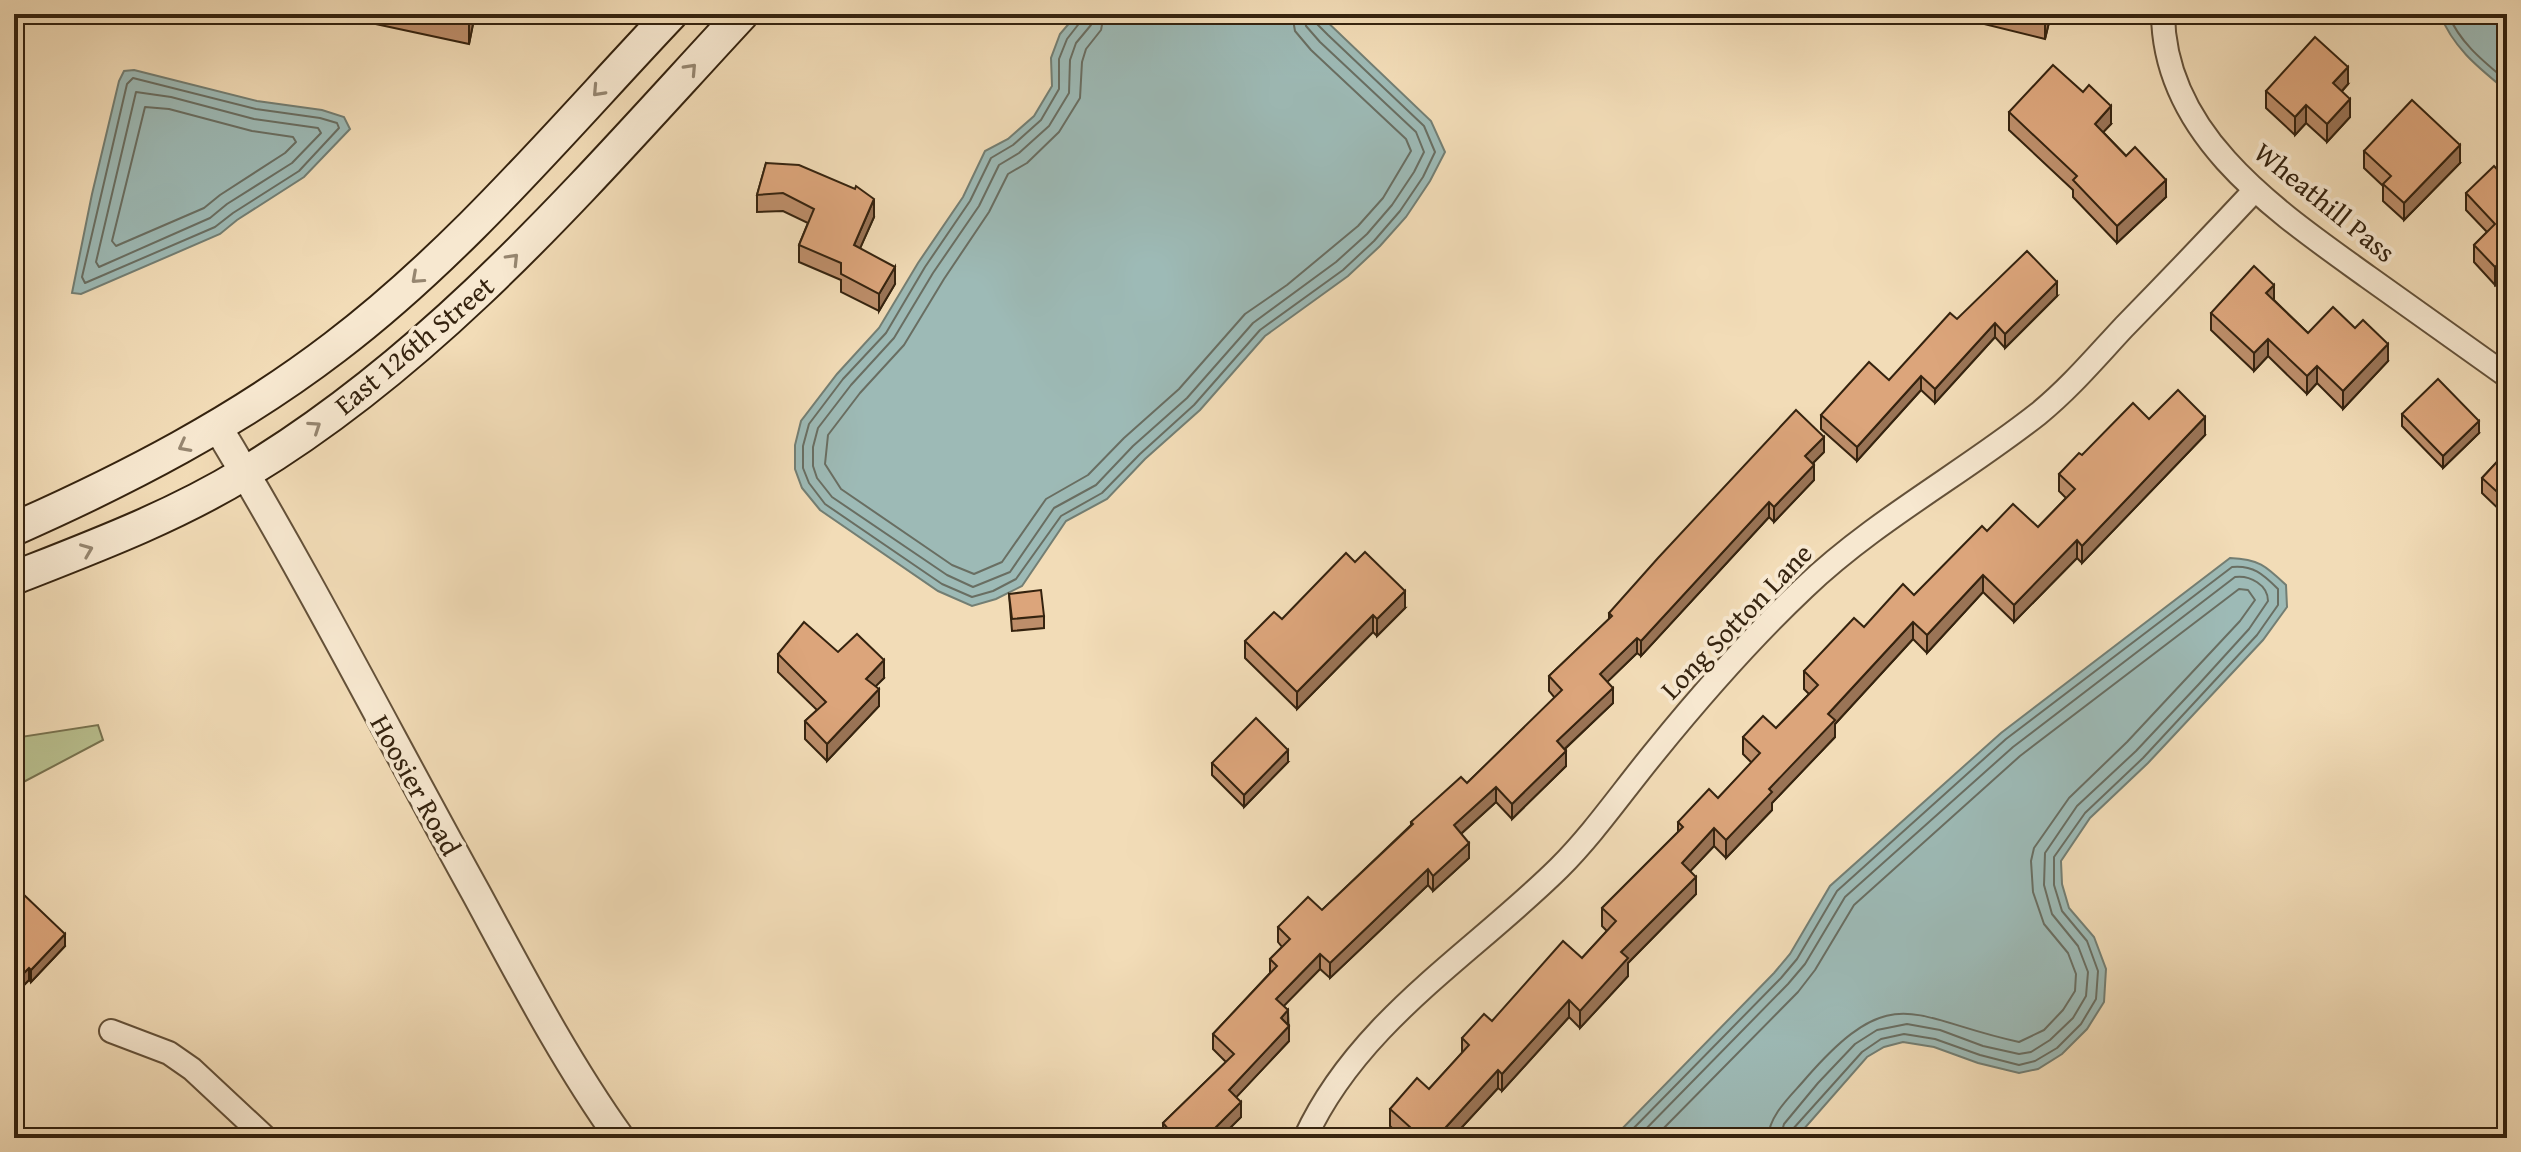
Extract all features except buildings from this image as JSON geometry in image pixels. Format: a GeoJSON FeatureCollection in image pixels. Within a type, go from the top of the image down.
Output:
{"type":"FeatureCollection","features":[{"type":"Feature","properties":{"kind":"main road","name":"East 126th Street"},"geometry":{"type":"LineString","coordinates":[[14,529],[74,502],[218,428],[336,346],[436,261],[671,14]]}},
{"type":"Feature","properties":{"kind":"main road","name":"East 126th Street"},"geometry":{"type":"LineString","coordinates":[[14,578],[132,531],[245,473],[371,387],[509,264],[742,14]]}},
{"type":"Feature","properties":{"kind":"street","name":"Wheathill Pass"},"geometry":{"type":"LineString","coordinates":[[2163,21],[2176,86],[2185,105],[2210,143],[2255,190],[2328,248],[2507,376]]}},
{"type":"Feature","properties":{"kind":"street","name":"Long Sotton Lane"},"geometry":{"type":"LineString","coordinates":[[1305,1138],[1341,1075],[1366,1045],[1430,981],[1560,866],[1721,672],[1780,611],[1852,548],[2054,400],[2255,190]]}},
{"type":"Feature","properties":{"kind":"street","name":"Hoosier Road"},"geometry":{"type":"LineString","coordinates":[[218,428],[292,554],[532,996],[589,1093],[620,1138]]}},
{"type":"Feature","properties":{"kind":"street"},"geometry":{"type":"LineString","coordinates":[[111,1031],[169,1053],[192,1069],[266,1138]]}},
{"type":"Feature","properties":{"kind":"green space"},"geometry":{"type":"Polygon","coordinates":[[[98,725],[103,740],[14,787],[14,738],[98,725]]]}},
{"type":"Feature","properties":{"kind":"water"},"geometry":{"type":"Polygon","coordinates":[[[1077,14],[1319,14],[1431,121],[1445,152],[1406,217],[1380,246],[1348,276],[1265,336],[1200,410],[1145,459],[1107,499],[1066,521],[1022,586],[996,599],[972,606],[938,591],[820,510],[802,488],[795,469],[795,445],[801,421],[837,374],[879,328],[963,197],[985,151],[1008,139],[1034,116],[1052,86],[1051,58],[1060,34],[1077,14]]]}},
{"type":"Feature","properties":{"kind":"water"},"geometry":{"type":"Polygon","coordinates":[[[2440,14],[2507,14],[2507,91],[2460,47],[2440,14]]]}},
{"type":"Feature","properties":{"kind":"water"},"geometry":{"type":"Polygon","coordinates":[[[134,70],[257,101],[322,110],[344,117],[350,129],[304,177],[220,234],[81,294],[72,293],[119,81],[124,71],[134,70]]]}},
{"type":"Feature","properties":{"kind":"water"},"geometry":{"type":"Polygon","coordinates":[[[2230,558],[2255,562],[2273,573],[2286,585],[2287,607],[2263,640],[2148,763],[2090,818],[2061,861],[2062,884],[2069,908],[2094,937],[2106,969],[2104,1002],[2087,1029],[2062,1054],[2038,1069],[2019,1073],[1978,1063],[1934,1047],[1903,1042],[1884,1047],[1867,1057],[1796,1138],[1613,1138],[1774,973],[1790,954],[1830,886],[2001,733],[2230,558]]]}}]}
